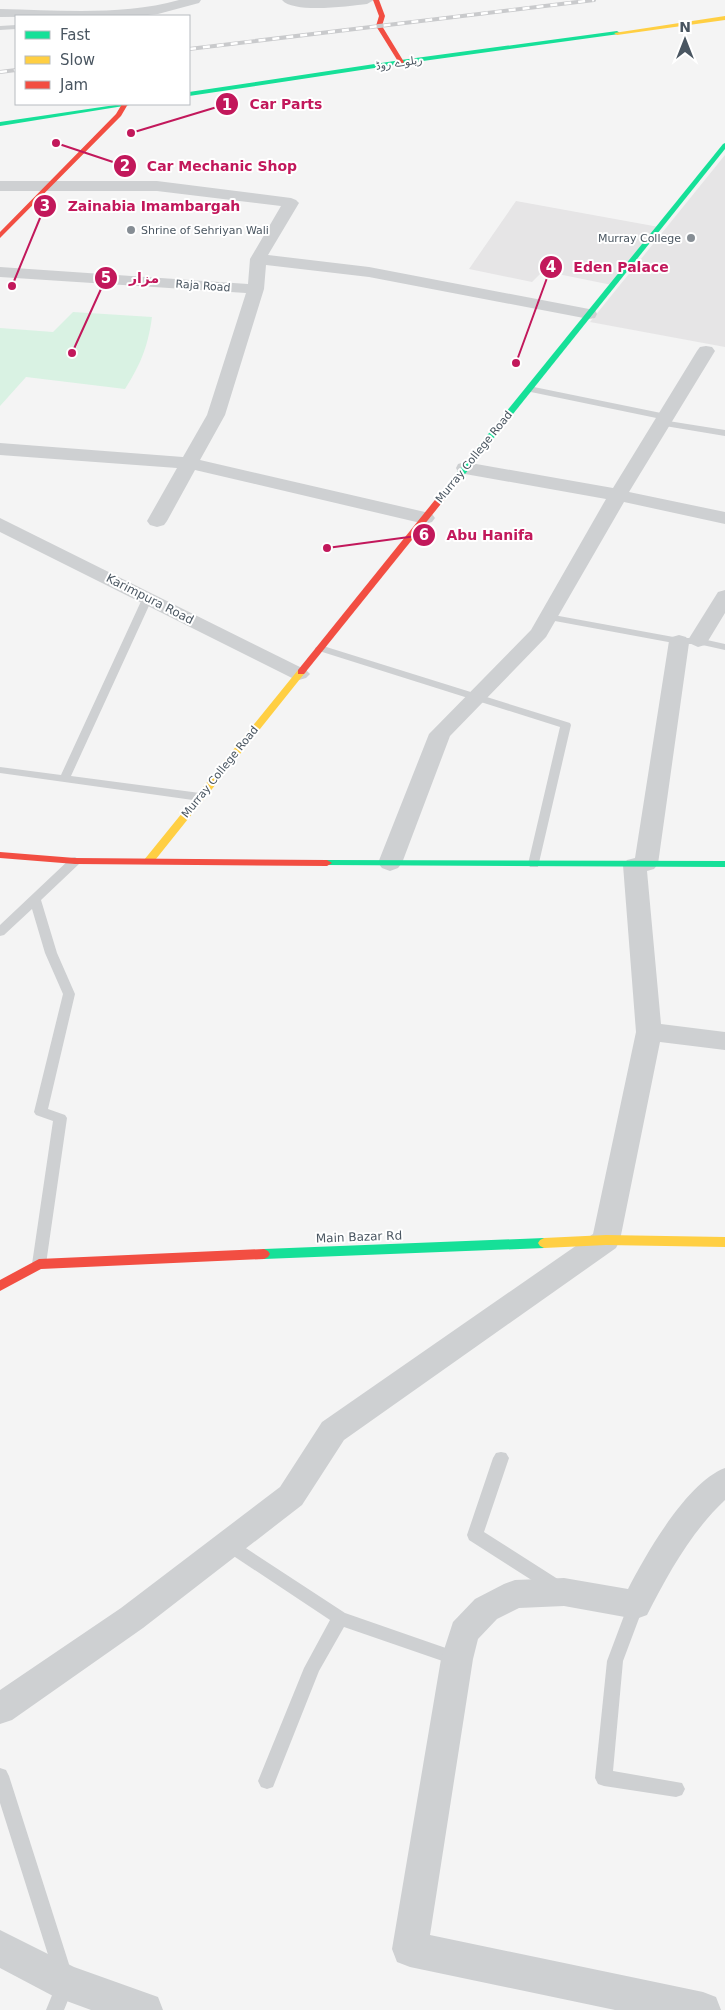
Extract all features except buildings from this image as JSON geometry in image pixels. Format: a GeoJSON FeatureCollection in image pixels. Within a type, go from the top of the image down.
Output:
{"type":"FeatureCollection","features":[{"type":"Feature","properties":{"kind":"street"},"geometry":{"type":"LineString","coordinates":[[0,13],[121,14],[158,10],[194,0]]}},
{"type":"Feature","properties":{"kind":"street"},"geometry":{"type":"LineString","coordinates":[[289,0],[320,5],[367,0]]}},
{"type":"Feature","properties":{"kind":"street"},"geometry":{"type":"LineString","coordinates":[[376,0],[382,16],[379,26],[396,63]]}},
{"type":"Feature","properties":{"kind":"street"},"geometry":{"type":"LineString","coordinates":[[384,0],[393,25],[396,63]]}},
{"type":"Feature","properties":{"kind":"street"},"geometry":{"type":"LineString","coordinates":[[505,48],[604,29],[725,12]]}},
{"type":"Feature","properties":{"kind":"street","name":"ریلوے روڈ"},"geometry":{"type":"LineString","coordinates":[[190,95],[396,63],[725,18]]}},
{"type":"Feature","properties":{"kind":"street"},"geometry":{"type":"LineString","coordinates":[[396,63],[599,41],[725,24]]}},
{"type":"Feature","properties":{"kind":"street"},"geometry":{"type":"LineString","coordinates":[[0,123],[119,105]]}},
{"type":"Feature","properties":{"kind":"street"},"geometry":{"type":"LineString","coordinates":[[0,236],[120,116],[126,105]]}},
{"type":"Feature","properties":{"kind":"street","name":"Murray College Road"},"geometry":{"type":"LineString","coordinates":[[148,862],[725,145]]}},
{"type":"Feature","properties":{"kind":"street"},"geometry":{"type":"LineString","coordinates":[[0,186],[156,186],[291,203],[258,259],[256,289],[216,415],[156,521]]}},
{"type":"Feature","properties":{"kind":"street"},"geometry":{"type":"LineString","coordinates":[[258,259],[368,272],[589,314]]}},
{"type":"Feature","properties":{"kind":"street","name":"Raja Road"},"geometry":{"type":"LineString","coordinates":[[0,272],[256,289]]}},
{"type":"Feature","properties":{"kind":"street"},"geometry":{"type":"LineString","coordinates":[[390,864],[440,734],[539,633],[618,495],[706,351]]}},
{"type":"Feature","properties":{"kind":"street"},"geometry":{"type":"LineString","coordinates":[[0,449],[188,462],[425,518]]}},
{"type":"Feature","properties":{"kind":"street"},"geometry":{"type":"LineString","coordinates":[[465,468],[618,495],[725,518]]}},
{"type":"Feature","properties":{"kind":"street","name":"Karimpura Road"},"geometry":{"type":"LineString","coordinates":[[0,524],[298,674]]}},
{"type":"Feature","properties":{"kind":"street"},"geometry":{"type":"LineString","coordinates":[[0,1709],[132,1618],[291,1496],[333,1431],[606,1240],[649,1032],[640,864],[689,641],[725,596]]}},
{"type":"Feature","properties":{"kind":"street"},"geometry":{"type":"LineString","coordinates":[[0,855],[75,861],[148,862],[725,864]]}},
{"type":"Feature","properties":{"kind":"street"},"geometry":{"type":"LineString","coordinates":[[649,1032],[725,1041]]}},
{"type":"Feature","properties":{"kind":"street","name":"Main Bazar Rd"},"geometry":{"type":"LineString","coordinates":[[0,1286],[39,1264],[606,1240],[725,1242]]}},
{"type":"Feature","properties":{"kind":"street"},"geometry":{"type":"LineString","coordinates":[[703,2010],[410,1949],[456,1659],[464,1632],[486,1609],[515,1594],[564,1592],[636,1605],[657,1564],[700,1504],[725,1481]]}},
{"type":"Feature","properties":{"kind":"street"},"geometry":{"type":"LineString","coordinates":[[0,1948],[61,1996],[145,2010]]}},
{"type":"Feature","properties":{"kind":"lane"},"geometry":{"type":"LineString","coordinates":[[0,28],[15,27]]}},
{"type":"Feature","properties":{"kind":"lane"},"geometry":{"type":"LineString","coordinates":[[529,389],[725,433]]}},
{"type":"Feature","properties":{"kind":"lane"},"geometry":{"type":"LineString","coordinates":[[65,778],[148,597]]}},
{"type":"Feature","properties":{"kind":"lane"},"geometry":{"type":"LineString","coordinates":[[548,617],[725,647]]}},
{"type":"Feature","properties":{"kind":"lane"},"geometry":{"type":"LineString","coordinates":[[320,648],[566,726],[534,864]]}},
{"type":"Feature","properties":{"kind":"lane"},"geometry":{"type":"LineString","coordinates":[[0,770],[200,796]]}},
{"type":"Feature","properties":{"kind":"lane"},"geometry":{"type":"LineString","coordinates":[[0,932],[75,861]]}},
{"type":"Feature","properties":{"kind":"lane"},"geometry":{"type":"LineString","coordinates":[[35,899],[51,953],[69,994],[41,1112],[60,1118],[39,1264]]}},
{"type":"Feature","properties":{"kind":"lane"},"geometry":{"type":"LineString","coordinates":[[501,1458],[475,1534],[564,1592]]}},
{"type":"Feature","properties":{"kind":"lane"},"geometry":{"type":"LineString","coordinates":[[228,1544],[340,1618],[456,1659]]}},
{"type":"Feature","properties":{"kind":"lane"},"geometry":{"type":"LineString","coordinates":[[636,1605],[615,1662],[604,1778],[676,1789]]}},
{"type":"Feature","properties":{"kind":"lane"},"geometry":{"type":"LineString","coordinates":[[267,1781],[312,1668],[340,1618]]}},
{"type":"Feature","properties":{"kind":"lane"},"geometry":{"type":"LineString","coordinates":[[0,1776],[61,1996]]}},
{"type":"Feature","properties":{"kind":"shaded area","name":"Murray College"},"geometry":{"type":"Polygon","coordinates":[[[725,155],[725,347],[590,322],[725,155]]]}},
{"type":"Feature","properties":{"kind":"shaded area"},"geometry":{"type":"Polygon","coordinates":[[[516,201],[659,227],[612,285],[543,271],[532,282],[469,269],[516,201]]]}},
{"type":"Feature","properties":{"kind":"green space"},"geometry":{"type":"Polygon","coordinates":[[[73,312],[152,317],[143,354],[125,389],[26,377],[0,406],[0,328],[53,332],[73,312]]]}},
{"type":"Feature","properties":{"kind":"railway"},"geometry":{"type":"LineString","coordinates":[[190,49],[594,0]]}},
{"type":"Feature","properties":{"kind":"railway"},"geometry":{"type":"LineString","coordinates":[[0,72],[15,70]]}},
{"type":"Feature","properties":{"kind":"traffic: fast"},"geometry":{"type":"LineString","coordinates":[[190,94],[401,62],[617,33]]}},
{"type":"Feature","properties":{"kind":"traffic: fast"},"geometry":{"type":"LineString","coordinates":[[0,124],[126,105]]}},
{"type":"Feature","properties":{"kind":"traffic: fast"},"geometry":{"type":"LineString","coordinates":[[458,477],[725,145]]}},
{"type":"Feature","properties":{"kind":"traffic: fast"},"geometry":{"type":"LineString","coordinates":[[327,863],[725,864]]}},
{"type":"Feature","properties":{"kind":"traffic: fast"},"geometry":{"type":"LineString","coordinates":[[264,1254],[544,1243]]}},
{"type":"Feature","properties":{"kind":"traffic: slow"},"geometry":{"type":"LineString","coordinates":[[617,33],[725,18]]}},
{"type":"Feature","properties":{"kind":"traffic: slow"},"geometry":{"type":"LineString","coordinates":[[148,862],[301,672]]}},
{"type":"Feature","properties":{"kind":"traffic: slow"},"geometry":{"type":"LineString","coordinates":[[544,1243],[606,1240],[725,1242]]}},
{"type":"Feature","properties":{"kind":"traffic: jam"},"geometry":{"type":"LineString","coordinates":[[376,0],[382,16],[379,26],[401,62]]}},
{"type":"Feature","properties":{"kind":"traffic: jam"},"geometry":{"type":"LineString","coordinates":[[0,236],[119,115],[124,105]]}},
{"type":"Feature","properties":{"kind":"traffic: jam"},"geometry":{"type":"LineString","coordinates":[[301,672],[458,477]]}},
{"type":"Feature","properties":{"kind":"traffic: jam"},"geometry":{"type":"LineString","coordinates":[[0,855],[75,861],[327,863]]}},
{"type":"Feature","properties":{"kind":"traffic: jam"},"geometry":{"type":"LineString","coordinates":[[0,1286],[39,1264],[264,1254]]}},
{"type":"Feature","properties":{"kind":"place","name":"Car Parts"},"geometry":{"type":"Point","coordinates":[131,133]}},
{"type":"Feature","properties":{"kind":"place","name":"Car Mechanic Shop"},"geometry":{"type":"Point","coordinates":[56,143]}},
{"type":"Feature","properties":{"kind":"place","name":"Shrine of Sehriyan Wali"},"geometry":{"type":"Point","coordinates":[131,230]}},
{"type":"Feature","properties":{"kind":"place","name":"Murray College"},"geometry":{"type":"Point","coordinates":[691,238]}},
{"type":"Feature","properties":{"kind":"place","name":"Zainabia Imambargah"},"geometry":{"type":"Point","coordinates":[12,286]}},
{"type":"Feature","properties":{"kind":"place","name":"مزار"},"geometry":{"type":"Point","coordinates":[72,353]}},
{"type":"Feature","properties":{"kind":"place","name":"Eden Palace"},"geometry":{"type":"Point","coordinates":[516,363]}},
{"type":"Feature","properties":{"kind":"place","name":"Abu Hanifa"},"geometry":{"type":"Point","coordinates":[327,548]}}]}
